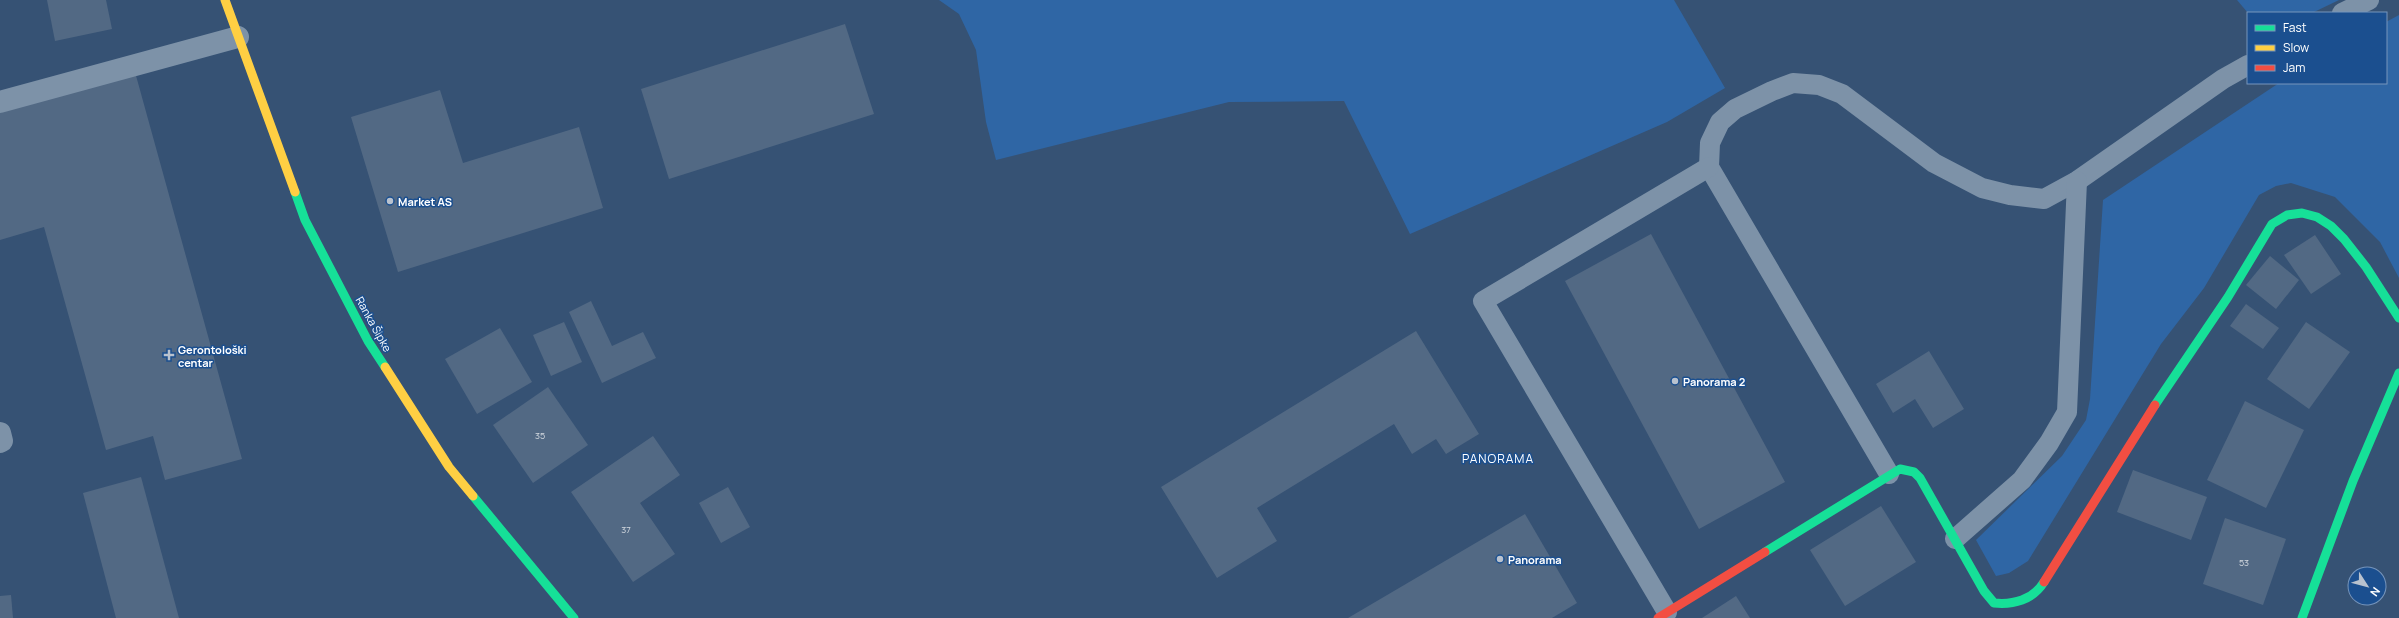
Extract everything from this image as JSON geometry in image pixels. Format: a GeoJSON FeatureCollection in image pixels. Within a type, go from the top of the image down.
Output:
{"type":"FeatureCollection","features":[{"type":"Feature","properties":{"kind":"street","name":"Ranka Šipke"},"geometry":{"type":"LineString","coordinates":[[224,0],[305,220],[368,341],[449,467],[574,618]]}},
{"type":"Feature","properties":{"kind":"street"},"geometry":{"type":"LineString","coordinates":[[0,102],[238,37]]}},
{"type":"Feature","properties":{"kind":"street"},"geometry":{"type":"LineString","coordinates":[[1662,615],[1889,474],[1900,469],[1914,472],[1955,539],[1984,592],[1994,603],[2010,605],[2023,601],[2042,586],[2147,416],[2228,297],[2272,224],[2280,217],[2292,212],[2308,214],[2327,222],[2343,236],[2366,265],[2399,318]]}},
{"type":"Feature","properties":{"kind":"street"},"geometry":{"type":"LineString","coordinates":[[2302,618],[2313,585],[2353,481],[2399,373]]}},
{"type":"Feature","properties":{"kind":"street"},"geometry":{"type":"LineString","coordinates":[[0,432],[2,441],[0,442]]}},
{"type":"Feature","properties":{"kind":"lane"},"geometry":{"type":"LineString","coordinates":[[2344,12],[2369,0]]}},
{"type":"Feature","properties":{"kind":"lane"},"geometry":{"type":"LineString","coordinates":[[1889,474],[1709,167],[1710,143],[1720,122],[1735,109],[1793,83],[1819,85],[1842,94],[1934,163],[1982,188],[2010,196],[2044,199],[2077,181],[2223,79],[2247,66]]}},
{"type":"Feature","properties":{"kind":"lane"},"geometry":{"type":"LineString","coordinates":[[1662,615],[1483,301],[1709,167]]}},
{"type":"Feature","properties":{"kind":"lane"},"geometry":{"type":"LineString","coordinates":[[1955,539],[2022,480],[2048,444],[2067,412],[2077,181]]}},
{"type":"Feature","properties":{"kind":"shaded area"},"geometry":{"type":"Polygon","coordinates":[[[939,0],[1674,0],[1725,88],[1667,122],[1410,234],[1344,101],[1229,102],[996,160],[986,122],[976,50],[959,14],[939,0]]]}},
{"type":"Feature","properties":{"kind":"shaded area"},"geometry":{"type":"Polygon","coordinates":[[[2237,0],[2339,0],[2314,12],[2247,12],[2237,0]]]}},
{"type":"Feature","properties":{"kind":"shaded area"},"geometry":{"type":"Polygon","coordinates":[[[2399,15],[2399,278],[2380,242],[2335,197],[2291,183],[2276,186],[2259,195],[2204,288],[2161,344],[2028,561],[2009,573],[1996,576],[1976,540],[2062,456],[2086,420],[2090,399],[2103,200],[2277,84],[2387,84],[2387,21],[2399,15]]]}},
{"type":"Feature","properties":{"kind":"building"},"geometry":{"type":"Polygon","coordinates":[[[47,0],[106,0],[112,29],[55,41],[47,0]]]}},
{"type":"Feature","properties":{"kind":"building"},"geometry":{"type":"Polygon","coordinates":[[[845,24],[874,114],[669,179],[641,89],[845,24]]]}},
{"type":"Feature","properties":{"kind":"building"},"geometry":{"type":"Polygon","coordinates":[[[135,72],[242,459],[165,480],[153,436],[106,450],[44,227],[0,240],[0,110],[135,72]]]}},
{"type":"Feature","properties":{"kind":"building"},"geometry":{"type":"Polygon","coordinates":[[[440,90],[463,163],[579,127],[603,208],[398,272],[351,117],[440,90]]]}},
{"type":"Feature","properties":{"kind":"building","name":"Panorama 2"},"geometry":{"type":"Polygon","coordinates":[[[1651,234],[1785,482],[1699,529],[1565,281],[1651,234]]]}},
{"type":"Feature","properties":{"kind":"building"},"geometry":{"type":"Polygon","coordinates":[[[2315,235],[2341,274],[2311,294],[2284,255],[2315,235]]]}},
{"type":"Feature","properties":{"kind":"building"},"geometry":{"type":"Polygon","coordinates":[[[2270,256],[2299,280],[2276,309],[2246,285],[2270,256]]]}},
{"type":"Feature","properties":{"kind":"building"},"geometry":{"type":"Polygon","coordinates":[[[591,301],[612,346],[643,332],[656,358],[602,383],[569,312],[591,301]]]}},
{"type":"Feature","properties":{"kind":"building"},"geometry":{"type":"Polygon","coordinates":[[[2246,304],[2279,328],[2263,349],[2230,326],[2246,304]]]}},
{"type":"Feature","properties":{"kind":"building"},"geometry":{"type":"Polygon","coordinates":[[[564,322],[582,362],[551,376],[533,335],[564,322]]]}},
{"type":"Feature","properties":{"kind":"building"},"geometry":{"type":"Polygon","coordinates":[[[2306,322],[2350,352],[2309,409],[2267,379],[2306,322]]]}},
{"type":"Feature","properties":{"kind":"building"},"geometry":{"type":"Polygon","coordinates":[[[500,328],[532,382],[477,414],[445,359],[500,328]]]}},
{"type":"Feature","properties":{"kind":"building"},"geometry":{"type":"Polygon","coordinates":[[[1416,331],[1479,434],[1446,454],[1436,439],[1412,454],[1394,424],[1257,508],[1277,541],[1217,578],[1161,487],[1416,331]]]}},
{"type":"Feature","properties":{"kind":"building"},"geometry":{"type":"Polygon","coordinates":[[[1929,351],[1964,409],[1933,428],[1915,399],[1893,413],[1876,384],[1929,351]]]}},
{"type":"Feature","properties":{"kind":"building"},"geometry":{"type":"Polygon","coordinates":[[[548,387],[588,445],[533,483],[493,425],[548,387]]]}},
{"type":"Feature","properties":{"kind":"building"},"geometry":{"type":"Polygon","coordinates":[[[2245,401],[2304,430],[2266,508],[2207,480],[2245,401]]]}},
{"type":"Feature","properties":{"kind":"building"},"geometry":{"type":"Polygon","coordinates":[[[653,436],[680,475],[640,503],[675,554],[633,582],[571,492],[653,436]]]}},
{"type":"Feature","properties":{"kind":"building"},"geometry":{"type":"Polygon","coordinates":[[[2133,470],[2207,497],[2191,540],[2117,512],[2133,470]]]}},
{"type":"Feature","properties":{"kind":"building"},"geometry":{"type":"Polygon","coordinates":[[[141,477],[179,618],[116,618],[83,493],[141,477]]]}},
{"type":"Feature","properties":{"kind":"building"},"geometry":{"type":"Polygon","coordinates":[[[728,487],[750,527],[721,543],[699,503],[728,487]]]}},
{"type":"Feature","properties":{"kind":"building"},"geometry":{"type":"Polygon","coordinates":[[[1881,506],[1916,562],[1845,606],[1810,550],[1881,506]]]}},
{"type":"Feature","properties":{"kind":"building","name":"Panorama"},"geometry":{"type":"Polygon","coordinates":[[[1525,514],[1577,603],[1552,618],[1348,618],[1525,514]]]}},
{"type":"Feature","properties":{"kind":"building"},"geometry":{"type":"Polygon","coordinates":[[[2225,518],[2286,539],[2263,605],[2203,584],[2225,518]]]}},
{"type":"Feature","properties":{"kind":"building"},"geometry":{"type":"Polygon","coordinates":[[[11,595],[13,618],[0,618],[0,596],[11,595]]]}},
{"type":"Feature","properties":{"kind":"building"},"geometry":{"type":"Polygon","coordinates":[[[1736,596],[1750,618],[1702,618],[1736,596]]]}},
{"type":"Feature","properties":{"kind":"traffic: fast"},"geometry":{"type":"LineString","coordinates":[[295,192],[305,220],[368,341],[385,367]]}},
{"type":"Feature","properties":{"kind":"traffic: fast"},"geometry":{"type":"LineString","coordinates":[[2155,405],[2228,297],[2272,224],[2287,215],[2302,213],[2317,217],[2331,226],[2344,239],[2366,267],[2399,318]]}},
{"type":"Feature","properties":{"kind":"traffic: fast"},"geometry":{"type":"LineString","coordinates":[[2302,618],[2353,481],[2399,373]]}},
{"type":"Feature","properties":{"kind":"traffic: fast"},"geometry":{"type":"LineString","coordinates":[[1765,552],[1900,469],[1914,472],[1920,478],[1984,591],[1994,603],[2008,603],[2022,600],[2034,593],[2044,582]]}},
{"type":"Feature","properties":{"kind":"traffic: fast"},"geometry":{"type":"LineString","coordinates":[[473,496],[574,618]]}},
{"type":"Feature","properties":{"kind":"traffic: slow"},"geometry":{"type":"LineString","coordinates":[[225,0],[295,192]]}},
{"type":"Feature","properties":{"kind":"traffic: slow"},"geometry":{"type":"LineString","coordinates":[[385,367],[449,467],[473,496]]}},
{"type":"Feature","properties":{"kind":"traffic: jam"},"geometry":{"type":"LineString","coordinates":[[2044,582],[2155,405]]}},
{"type":"Feature","properties":{"kind":"traffic: jam"},"geometry":{"type":"LineString","coordinates":[[1658,618],[1765,552]]}},
{"type":"Feature","properties":{"kind":"place","name":"Market AS"},"geometry":{"type":"Point","coordinates":[390,201]}},
{"type":"Feature","properties":{"kind":"place","name":"Gerontološki centar"},"geometry":{"type":"Point","coordinates":[169,355]}},
{"type":"Feature","properties":{"kind":"place","name":"Panorama 2"},"geometry":{"type":"Point","coordinates":[1675,381]}},
{"type":"Feature","properties":{"kind":"place","name":"Panorama"},"geometry":{"type":"Point","coordinates":[1500,559]}},
{"type":"Feature","properties":{"kind":"district","name":"PANORAMA"},"geometry":{"type":"Point","coordinates":[1498,458]}}]}
